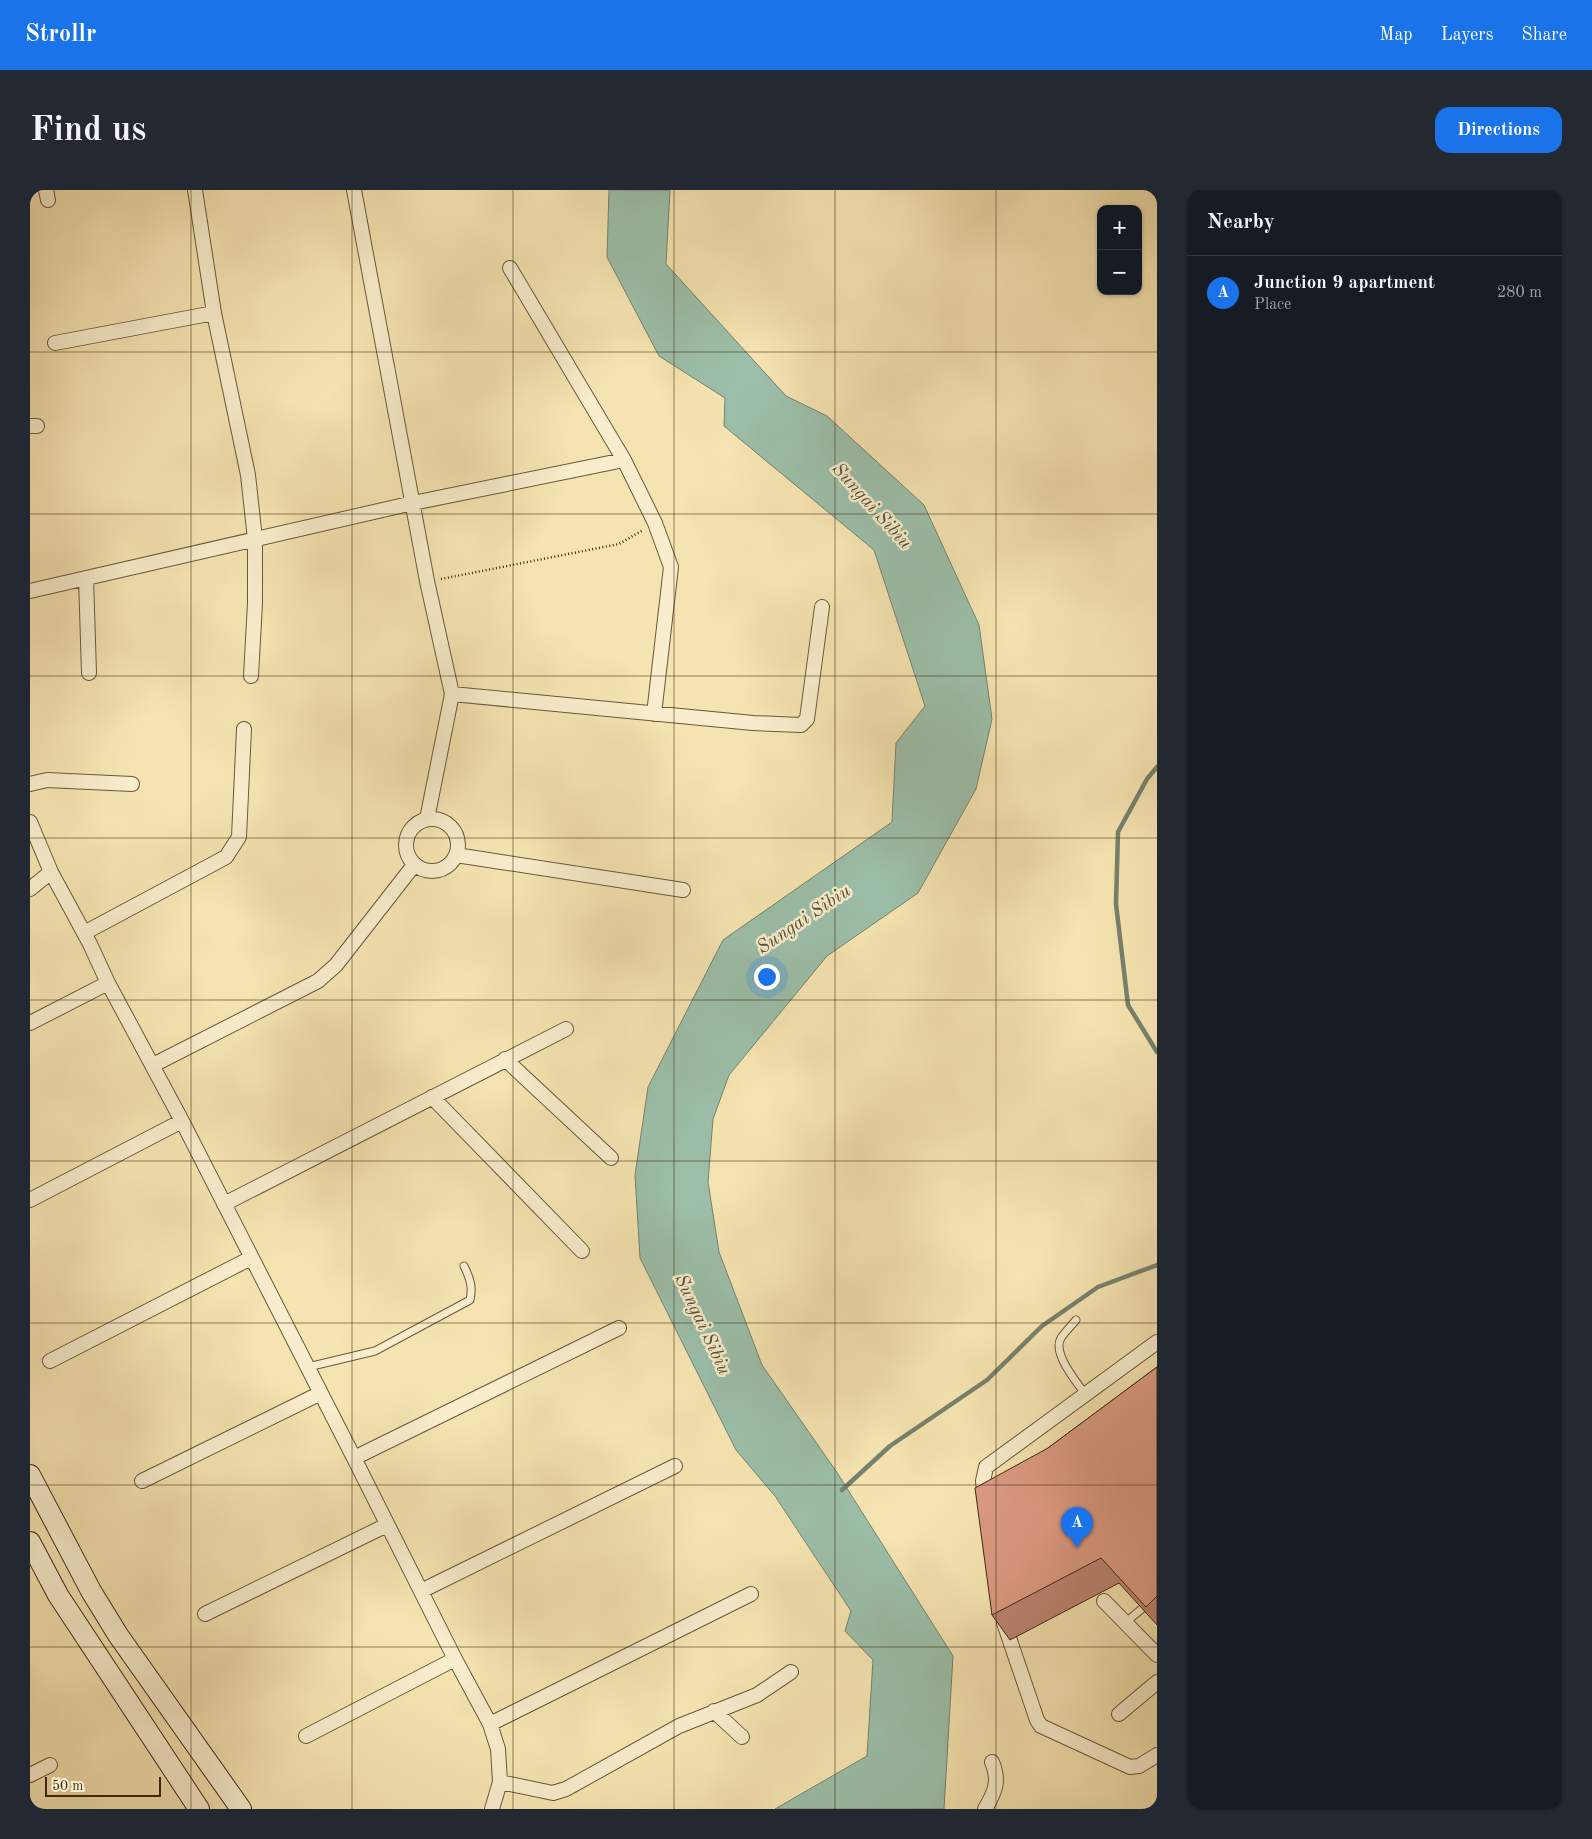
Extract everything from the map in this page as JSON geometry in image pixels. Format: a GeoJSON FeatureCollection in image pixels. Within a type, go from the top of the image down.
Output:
{"type":"FeatureCollection","features":[{"type":"Feature","properties":{"kind":"street"},"geometry":{"type":"LineString","coordinates":[[195,190],[214,313],[248,474],[254,539],[255,603],[251,676]]}},
{"type":"Feature","properties":{"kind":"street"},"geometry":{"type":"LineString","coordinates":[[354,190],[427,581],[452,694],[427,820]]}},
{"type":"Feature","properties":{"kind":"street"},"geometry":{"type":"LineString","coordinates":[[510,268],[624,460],[655,523],[671,567],[654,714]]}},
{"type":"Feature","properties":{"kind":"street"},"geometry":{"type":"LineString","coordinates":[[55,343],[214,313]]}},
{"type":"Feature","properties":{"kind":"street"},"geometry":{"type":"LineString","coordinates":[[30,591],[413,503],[624,460]]}},
{"type":"Feature","properties":{"kind":"street"},"geometry":{"type":"LineString","coordinates":[[86,578],[89,673]]}},
{"type":"Feature","properties":{"kind":"street"},"geometry":{"type":"LineString","coordinates":[[452,694],[780,726],[801,725],[807,719],[822,607]]}},
{"type":"Feature","properties":{"kind":"street"},"geometry":{"type":"LineString","coordinates":[[84,933],[226,856],[233,848],[239,837],[244,729]]}},
{"type":"Feature","properties":{"kind":"street"},"geometry":{"type":"LineString","coordinates":[[30,784],[46,780],[132,784]]}},
{"type":"Feature","properties":{"kind":"street"},"geometry":{"type":"LineString","coordinates":[[427,820],[441,820],[452,828],[458,841],[456,855],[447,866],[438,870],[423,870],[410,860],[406,850],[406,838],[416,824],[427,820]]}},
{"type":"Feature","properties":{"kind":"street"},"geometry":{"type":"LineString","coordinates":[[30,822],[51,872],[84,933],[108,984],[182,1121],[455,1659],[490,1724],[498,1749],[500,1782],[492,1809]]}},
{"type":"Feature","properties":{"kind":"street"},"geometry":{"type":"LineString","coordinates":[[456,855],[683,890]]}},
{"type":"Feature","properties":{"kind":"street"},"geometry":{"type":"LineString","coordinates":[[153,1065],[318,981],[336,965],[414,864]]}},
{"type":"Feature","properties":{"kind":"street"},"geometry":{"type":"LineString","coordinates":[[30,889],[51,872]]}},
{"type":"Feature","properties":{"kind":"street"},"geometry":{"type":"LineString","coordinates":[[30,1023],[108,984]]}},
{"type":"Feature","properties":{"kind":"street"},"geometry":{"type":"LineString","coordinates":[[224,1204],[566,1029]]}},
{"type":"Feature","properties":{"kind":"street"},"geometry":{"type":"LineString","coordinates":[[506,1059],[611,1158]]}},
{"type":"Feature","properties":{"kind":"street"},"geometry":{"type":"LineString","coordinates":[[432,1097],[582,1251]]}},
{"type":"Feature","properties":{"kind":"street"},"geometry":{"type":"LineString","coordinates":[[30,1200],[182,1121]]}},
{"type":"Feature","properties":{"kind":"street"},"geometry":{"type":"LineString","coordinates":[[50,1361],[251,1258]]}},
{"type":"Feature","properties":{"kind":"street"},"geometry":{"type":"LineString","coordinates":[[354,1458],[619,1328]]}},
{"type":"Feature","properties":{"kind":"street"},"geometry":{"type":"LineString","coordinates":[[986,1510],[983,1481],[986,1467],[1157,1342]]}},
{"type":"Feature","properties":{"kind":"street"},"geometry":{"type":"LineString","coordinates":[[142,1481],[321,1393]]}},
{"type":"Feature","properties":{"kind":"street"},"geometry":{"type":"LineString","coordinates":[[421,1592],[675,1466]]}},
{"type":"Feature","properties":{"kind":"street"},"geometry":{"type":"LineString","coordinates":[[30,1475],[91,1591],[118,1635],[241,1809]]}},
{"type":"Feature","properties":{"kind":"street"},"geometry":{"type":"LineString","coordinates":[[205,1614],[387,1525]]}},
{"type":"Feature","properties":{"kind":"street"},"geometry":{"type":"LineString","coordinates":[[30,1542],[58,1594],[199,1809]]}},
{"type":"Feature","properties":{"kind":"street"},"geometry":{"type":"LineString","coordinates":[[490,1724],[751,1594]]}},
{"type":"Feature","properties":{"kind":"street"},"geometry":{"type":"LineString","coordinates":[[1104,1601],[1157,1655]]}},
{"type":"Feature","properties":{"kind":"street"},"geometry":{"type":"LineString","coordinates":[[1000,1612],[1037,1720],[1041,1726],[1130,1767],[1138,1766],[1157,1755]]}},
{"type":"Feature","properties":{"kind":"street"},"geometry":{"type":"LineString","coordinates":[[306,1736],[455,1659]]}},
{"type":"Feature","properties":{"kind":"street"},"geometry":{"type":"LineString","coordinates":[[500,1782],[553,1793],[566,1789],[679,1726],[757,1695],[791,1672]]}},
{"type":"Feature","properties":{"kind":"street"},"geometry":{"type":"LineString","coordinates":[[1119,1714],[1157,1682]]}},
{"type":"Feature","properties":{"kind":"street"},"geometry":{"type":"LineString","coordinates":[[714,1711],[742,1737]]}},
{"type":"Feature","properties":{"kind":"street"},"geometry":{"type":"LineString","coordinates":[[985,1809],[996,1784],[996,1773],[992,1762]]}},
{"type":"Feature","properties":{"kind":"street"},"geometry":{"type":"LineString","coordinates":[[30,1775],[50,1765]]}},
{"type":"Feature","properties":{"kind":"lane"},"geometry":{"type":"LineString","coordinates":[[308,1368],[375,1351],[470,1300],[471,1282],[464,1266]]}},
{"type":"Feature","properties":{"kind":"lane"},"geometry":{"type":"LineString","coordinates":[[1076,1320],[1060,1339],[1058,1348],[1060,1357],[1085,1394]]}},
{"type":"Feature","properties":{"kind":"lane"},"geometry":{"type":"LineString","coordinates":[[1125,1623],[1157,1596]]}},
{"type":"Feature","properties":{"kind":"path"},"geometry":{"type":"LineString","coordinates":[[427,581],[619,544],[655,523]]}},
{"type":"Feature","properties":{"kind":"water","name":"Sungai Sibiu"},"geometry":{"type":"Polygon","coordinates":[[[609,190],[670,190],[666,264],[786,396],[827,416],[924,505],[979,625],[992,719],[976,789],[918,893],[827,956],[729,1075],[713,1119],[708,1182],[719,1252],[762,1365],[836,1471],[953,1656],[944,1809],[775,1809],[867,1756],[873,1660],[845,1631],[851,1611],[775,1496],[736,1450],[640,1258],[635,1175],[648,1087],[723,940],[892,822],[896,743],[925,706],[874,550],[724,426],[725,398],[659,356],[607,257],[609,190]]]}},
{"type":"Feature","properties":{"kind":"building"},"geometry":{"type":"Polygon","coordinates":[[[1157,1367],[1157,1596],[1146,1607],[1101,1558],[992,1615],[975,1488],[1048,1448],[1157,1367]]]}},
{"type":"Feature","properties":{"kind":"waterway"},"geometry":{"type":"LineString","coordinates":[[1157,767],[1147,779],[1118,832],[1116,904],[1128,1005],[1157,1052]]}},
{"type":"Feature","properties":{"kind":"waterway"},"geometry":{"type":"LineString","coordinates":[[842,1490],[890,1446],[987,1380],[1042,1326],[1098,1287],[1157,1265]]}},
{"type":"Feature","properties":{"kind":"place","name":"Junction 9 apartment"},"geometry":{"type":"Point","coordinates":[1077,1548]}}]}
